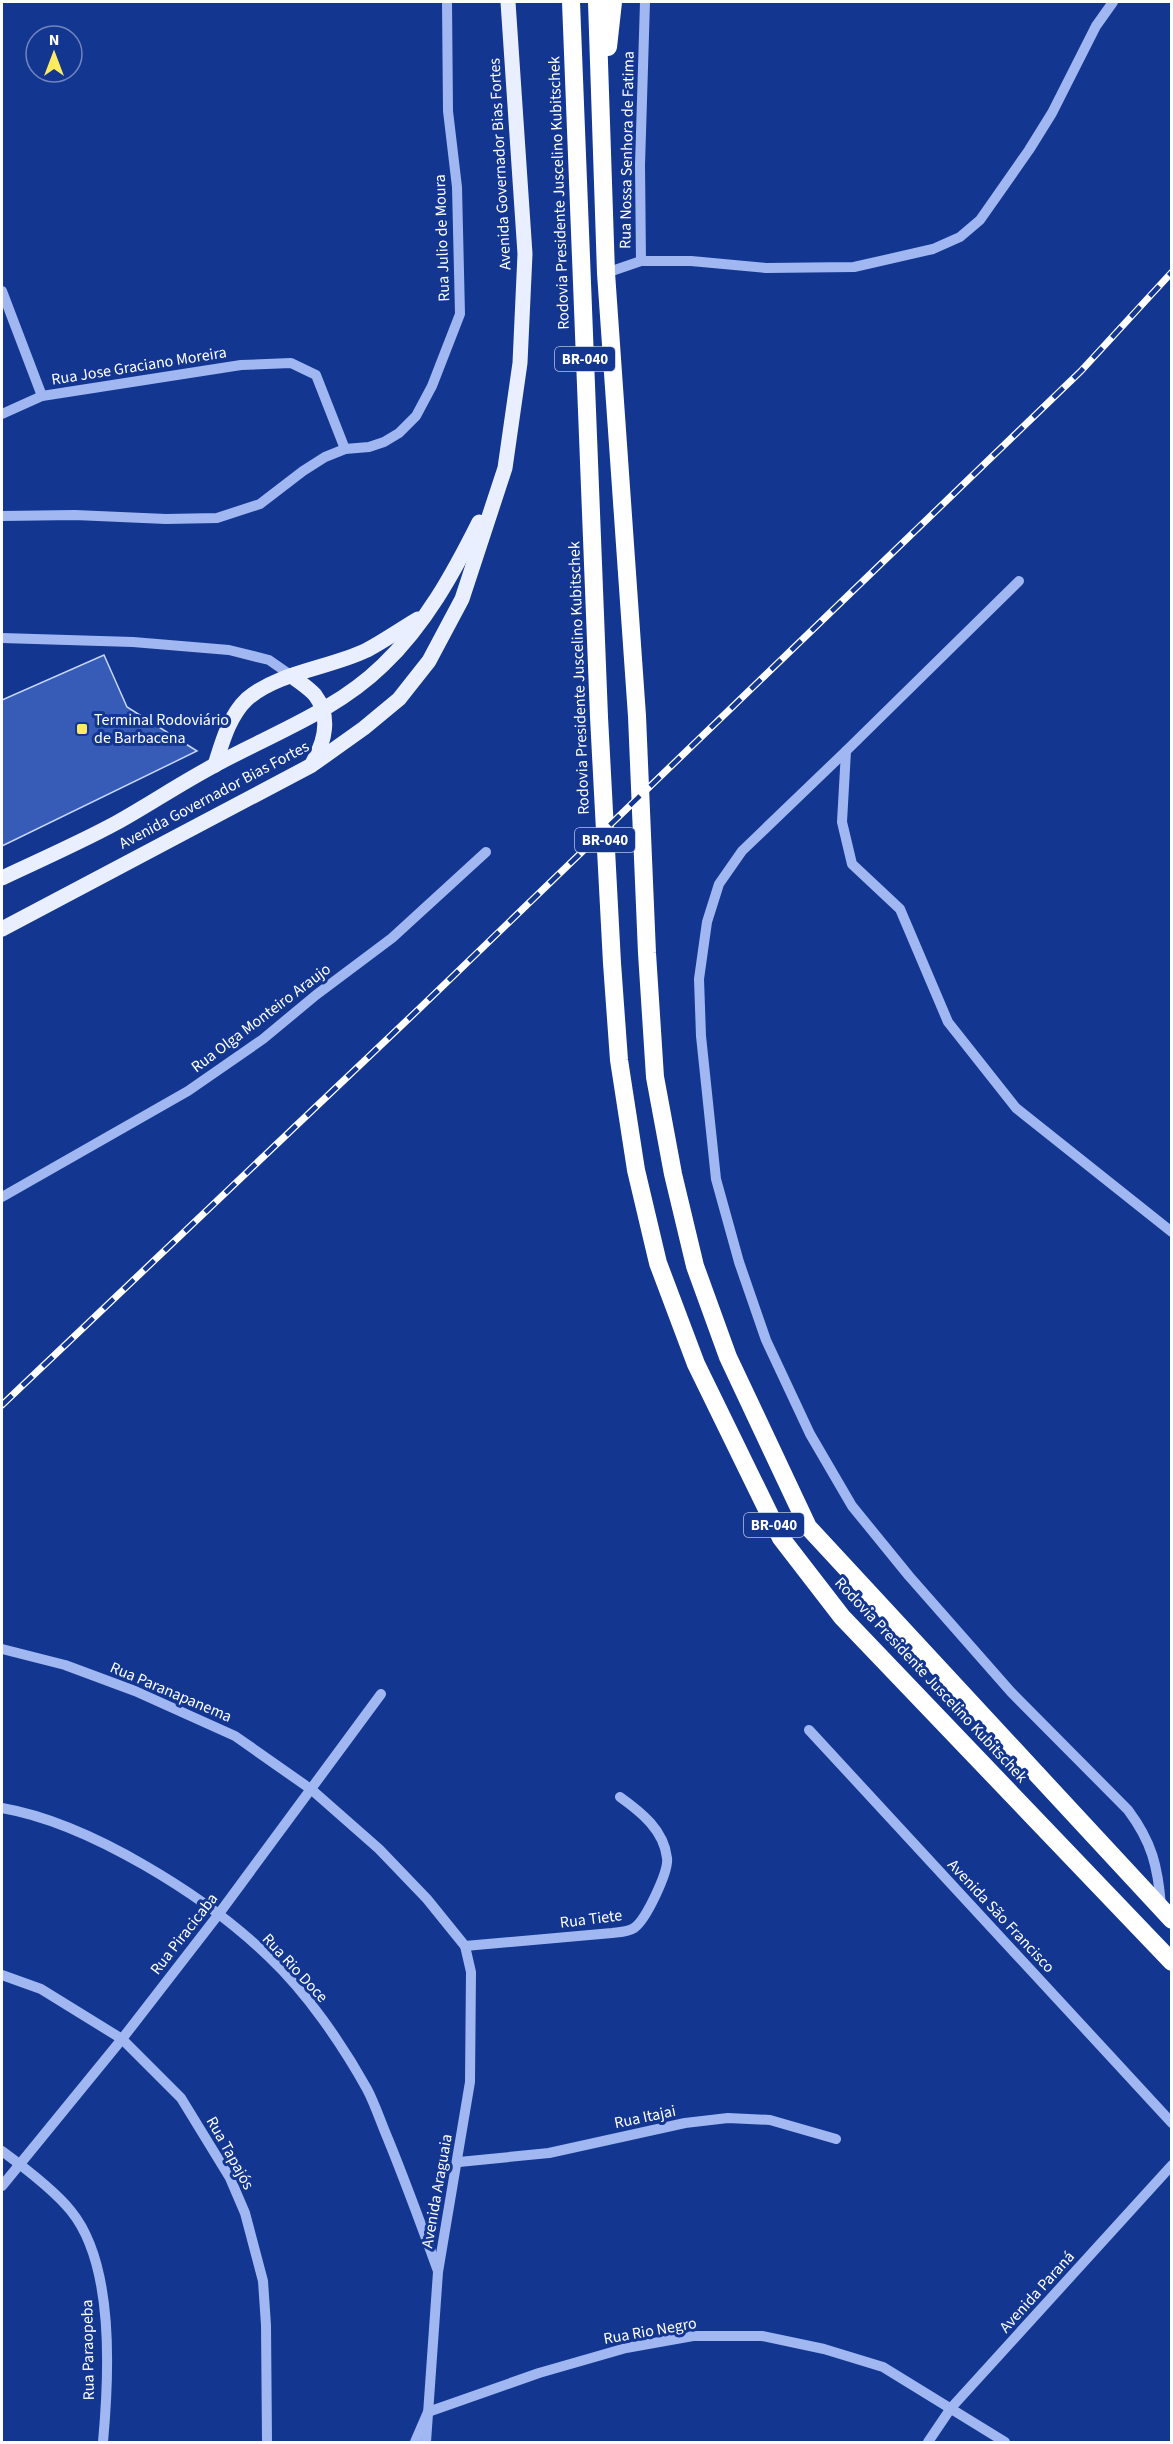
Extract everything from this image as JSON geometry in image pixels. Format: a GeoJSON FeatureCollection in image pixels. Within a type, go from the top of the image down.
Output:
{"type":"FeatureCollection","features":[{"type":"Feature","properties":{"kind":"highway","name":"Rodovia Presidente Juscelino Kubitschek"},"geometry":{"type":"LineString","coordinates":[[571,2],[599,717],[612,963],[619,1060],[636,1170],[658,1263],[696,1364],[781,1538],[842,1617],[1172,1962]]}},
{"type":"Feature","properties":{"kind":"highway","name":"Rodovia Presidente Juscelino Kubitschek"},"geometry":{"type":"LineString","coordinates":[[597,2],[606,273],[638,716],[647,953],[655,1077],[673,1174],[695,1266],[728,1357],[808,1527],[1167,1915]]}},
{"type":"Feature","properties":{"kind":"highway"},"geometry":{"type":"LineString","coordinates":[[601,111],[613,2]]}},
{"type":"Feature","properties":{"kind":"main road","name":"Avenida Governador Bias Fortes"},"geometry":{"type":"LineString","coordinates":[[2,929],[312,765],[364,728],[399,699],[429,661],[462,599],[505,468],[520,363],[525,254],[508,2]]}},
{"type":"Feature","properties":{"kind":"main road","name":"Avenida Governador Bias Fortes"},"geometry":{"type":"LineString","coordinates":[[2,878],[115,823],[214,765],[322,711],[364,682],[403,645],[426,614],[460,561],[505,468]]}},
{"type":"Feature","properties":{"kind":"main road"},"geometry":{"type":"LineString","coordinates":[[214,765],[233,717],[247,700],[292,676],[366,650],[426,614]]}},
{"type":"Feature","properties":{"kind":"main road"},"geometry":{"type":"LineString","coordinates":[[292,676],[315,695],[326,728],[321,748],[312,765]]}},
{"type":"Feature","properties":{"kind":"street","name":"Rua Julio de Moura"},"geometry":{"type":"LineString","coordinates":[[2,516],[217,518],[260,504],[325,457],[345,449],[369,447],[384,442],[399,433],[416,416],[432,386],[460,314],[457,187],[448,111],[447,2]]}},
{"type":"Feature","properties":{"kind":"street","name":"Rua Nossa Senhora de Fatima"},"geometry":{"type":"LineString","coordinates":[[606,273],[641,261],[640,165],[645,2]]}},
{"type":"Feature","properties":{"kind":"street"},"geometry":{"type":"LineString","coordinates":[[641,261],[691,261],[766,268],[854,267],[933,249],[960,237],[980,220],[1029,150],[1052,113],[1096,26],[1113,2]]}},
{"type":"Feature","properties":{"kind":"street"},"geometry":{"type":"LineString","coordinates":[[2,291],[42,396]]}},
{"type":"Feature","properties":{"kind":"street","name":"Rua Jose Graciano Moreira"},"geometry":{"type":"LineString","coordinates":[[2,414],[42,396],[241,365],[291,363],[316,375],[345,449]]}},
{"type":"Feature","properties":{"kind":"street"},"geometry":{"type":"LineString","coordinates":[[1019,581],[742,850],[719,884],[706,922],[699,979],[700,1024],[716,1179],[739,1262],[766,1340],[810,1434],[852,1506],[909,1576],[1011,1692],[1128,1810],[1142,1828],[1152,1848],[1167,1915]]}},
{"type":"Feature","properties":{"kind":"street"},"geometry":{"type":"LineString","coordinates":[[3,640],[122,641],[230,650],[269,660],[292,676]]}},
{"type":"Feature","properties":{"kind":"street"},"geometry":{"type":"LineString","coordinates":[[846,751],[842,822],[852,864],[900,909],[948,1022],[1016,1108],[1172,1232]]}},
{"type":"Feature","properties":{"kind":"street","name":"Rua Olga Monteiro Araujo"},"geometry":{"type":"LineString","coordinates":[[2,1197],[188,1091],[263,1039],[316,995],[392,938],[486,852]]}},
{"type":"Feature","properties":{"kind":"street","name":"Rua Paranapanema"},"geometry":{"type":"LineString","coordinates":[[2,1649],[65,1665],[187,1713],[235,1736],[312,1790],[379,1849],[427,1899],[465,1946]]}},
{"type":"Feature","properties":{"kind":"street","name":"Rua Piracicaba"},"geometry":{"type":"LineString","coordinates":[[2,2186],[218,1915],[381,1694]]}},
{"type":"Feature","properties":{"kind":"street","name":"Avenida São Francisco"},"geometry":{"type":"LineString","coordinates":[[809,1730],[1172,2123]]}},
{"type":"Feature","properties":{"kind":"street","name":"Rua Tiete"},"geometry":{"type":"LineString","coordinates":[[465,1946],[612,1934],[635,1928],[647,1915],[668,1859],[654,1827],[643,1813],[620,1797]]}},
{"type":"Feature","properties":{"kind":"street","name":"Rua Rio Doce"},"geometry":{"type":"LineString","coordinates":[[2,1808],[24,1812],[77,1830],[152,1870],[218,1915],[270,1957],[326,2022],[368,2090],[438,2272]]}},
{"type":"Feature","properties":{"kind":"street","name":"Avenida Araguaia"},"geometry":{"type":"LineString","coordinates":[[426,2442],[438,2272],[459,2162],[471,2082],[471,1972],[465,1946]]}},
{"type":"Feature","properties":{"kind":"street","name":"Rua Tapajós"},"geometry":{"type":"LineString","coordinates":[[2,1976],[41,1989],[122,2038],[180,2098],[230,2178],[245,2213],[263,2281],[267,2334],[267,2442]]}},
{"type":"Feature","properties":{"kind":"street","name":"Rua Itajai"},"geometry":{"type":"LineString","coordinates":[[459,2162],[549,2153],[685,2123],[728,2118],[770,2120],[836,2139]]}},
{"type":"Feature","properties":{"kind":"street","name":"Rua Paraopeba"},"geometry":{"type":"LineString","coordinates":[[2,2151],[20,2164],[71,2211],[87,2238],[101,2276],[106,2341],[103,2442]]}},
{"type":"Feature","properties":{"kind":"street","name":"Avenida Paraná"},"geometry":{"type":"LineString","coordinates":[[928,2442],[951,2408],[1172,2165]]}},
{"type":"Feature","properties":{"kind":"street","name":"Rua Rio Negro"},"geometry":{"type":"LineString","coordinates":[[428,2412],[539,2373],[626,2348],[693,2336],[762,2336],[824,2349],[883,2367],[1005,2442]]}},
{"type":"Feature","properties":{"kind":"street"},"geometry":{"type":"LineString","coordinates":[[415,2442],[428,2412]]}},
{"type":"Feature","properties":{"kind":"building","name":"Terminal Rodoviário de Barbacena"},"geometry":{"type":"Polygon","coordinates":[[[104,655],[127,707],[197,751],[2,846],[2,700],[104,655]]]}},
{"type":"Feature","properties":{"kind":"railway"},"geometry":{"type":"LineString","coordinates":[[2,1405],[421,1007],[1081,371],[1172,272]]}},
{"type":"Feature","properties":{"kind":"place","name":"Terminal Rodoviário de Barbacena"},"geometry":{"type":"Point","coordinates":[82,729]}}]}
